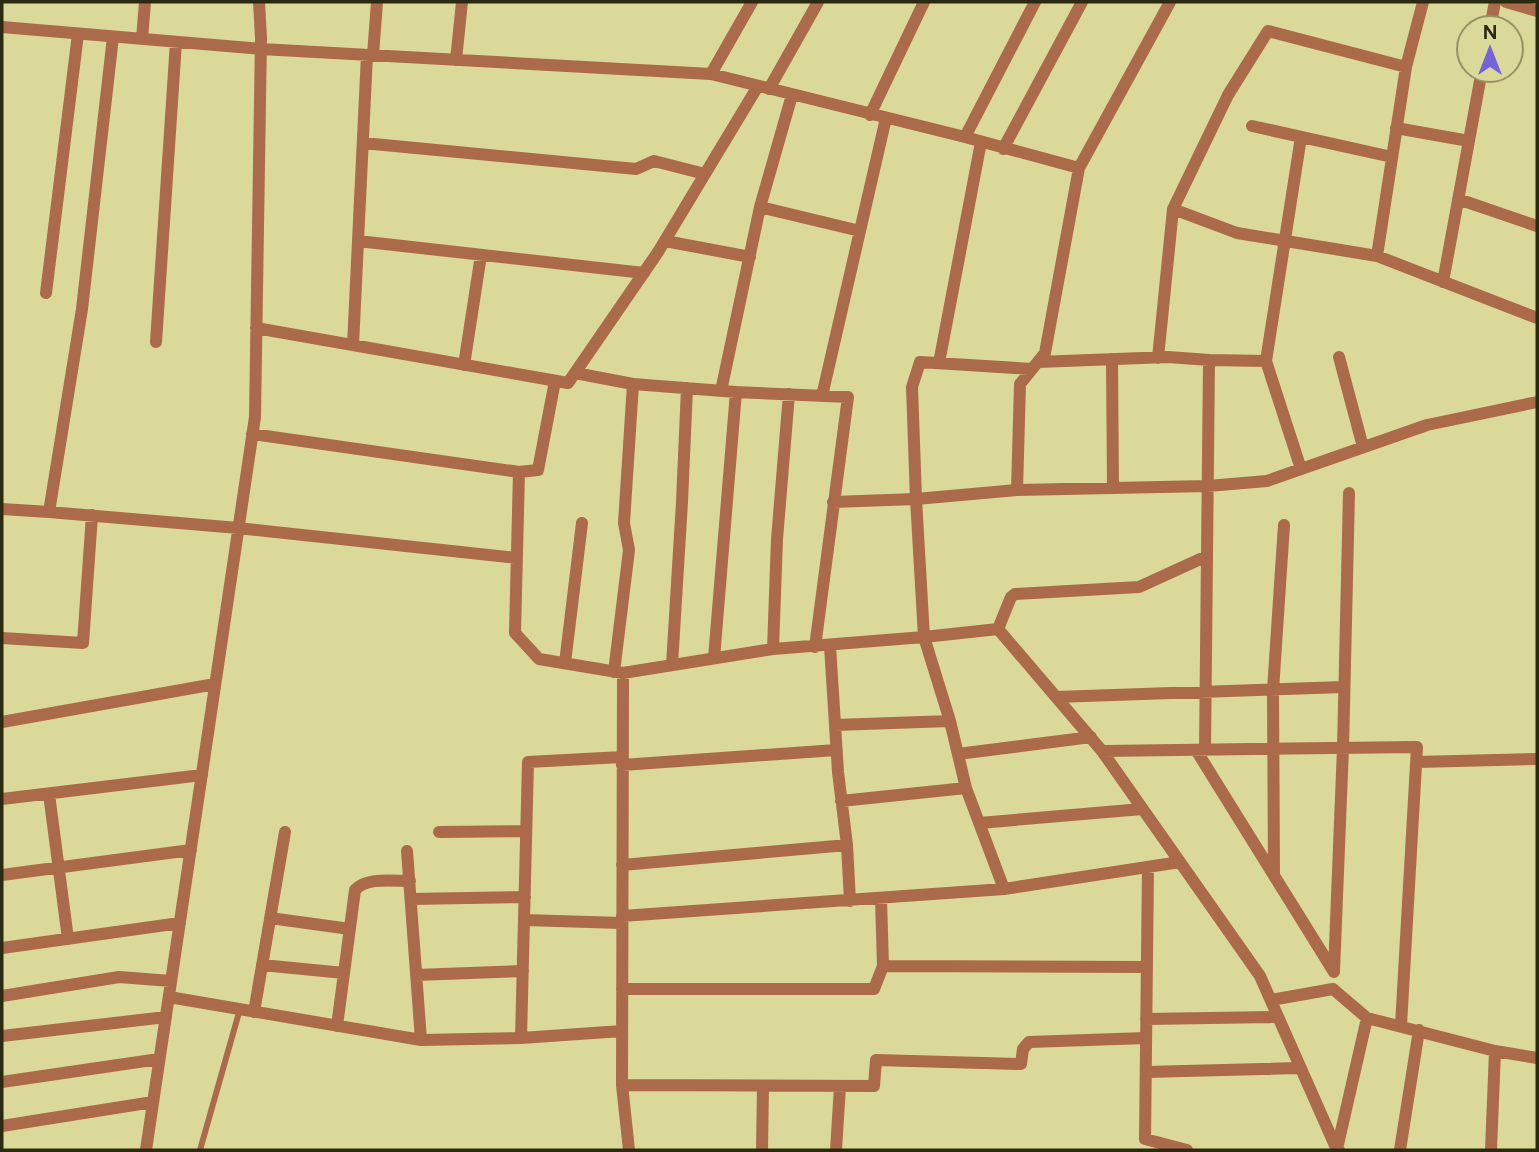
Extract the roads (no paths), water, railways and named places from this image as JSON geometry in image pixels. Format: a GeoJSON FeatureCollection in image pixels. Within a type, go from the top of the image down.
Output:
{"type":"FeatureCollection","features":[{"type":"Feature","properties":{"kind":"street"},"geometry":{"type":"LineString","coordinates":[[139,2],[145,2],[142,39]]}},
{"type":"Feature","properties":{"kind":"street"},"geometry":{"type":"LineString","coordinates":[[146,1150],[255,417],[261,49],[259,2]]}},
{"type":"Feature","properties":{"kind":"street"},"geometry":{"type":"LineString","coordinates":[[353,345],[363,143],[377,2]]}},
{"type":"Feature","properties":{"kind":"street"},"geometry":{"type":"LineString","coordinates":[[456,60],[462,2]]}},
{"type":"Feature","properties":{"kind":"street"},"geometry":{"type":"LineString","coordinates":[[711,74],[752,2]]}},
{"type":"Feature","properties":{"kind":"street"},"geometry":{"type":"LineString","coordinates":[[257,328],[568,383],[665,241],[705,174],[817,2]]}},
{"type":"Feature","properties":{"kind":"street"},"geometry":{"type":"LineString","coordinates":[[870,115],[924,2]]}},
{"type":"Feature","properties":{"kind":"street"},"geometry":{"type":"LineString","coordinates":[[965,137],[1035,2]]}},
{"type":"Feature","properties":{"kind":"street"},"geometry":{"type":"LineString","coordinates":[[1003,149],[1082,2]]}},
{"type":"Feature","properties":{"kind":"street"},"geometry":{"type":"LineString","coordinates":[[1017,490],[1020,384],[1045,353],[1079,169],[1170,2]]}},
{"type":"Feature","properties":{"kind":"street"},"geometry":{"type":"LineString","coordinates":[[1377,256],[1406,67],[1423,2]]}},
{"type":"Feature","properties":{"kind":"street"},"geometry":{"type":"LineString","coordinates":[[1506,2],[1537,11]]}},
{"type":"Feature","properties":{"kind":"street"},"geometry":{"type":"LineString","coordinates":[[2,27],[261,49],[711,74],[965,137],[1079,169]]}},
{"type":"Feature","properties":{"kind":"street"},"geometry":{"type":"LineString","coordinates":[[1158,358],[1173,209],[1228,95],[1268,31],[1406,67]]}},
{"type":"Feature","properties":{"kind":"street"},"geometry":{"type":"LineString","coordinates":[[46,293],[78,34]]}},
{"type":"Feature","properties":{"kind":"street"},"geometry":{"type":"LineString","coordinates":[[49,512],[82,309],[113,37]]}},
{"type":"Feature","properties":{"kind":"street"},"geometry":{"type":"LineString","coordinates":[[156,342],[176,42]]}},
{"type":"Feature","properties":{"kind":"street"},"geometry":{"type":"LineString","coordinates":[[1443,282],[1479,84]]}},
{"type":"Feature","properties":{"kind":"street"},"geometry":{"type":"LineString","coordinates":[[721,391],[760,207],[792,95]]}},
{"type":"Feature","properties":{"kind":"street"},"geometry":{"type":"LineString","coordinates":[[822,396],[886,118]]}},
{"type":"Feature","properties":{"kind":"street"},"geometry":{"type":"LineString","coordinates":[[1252,127],[1392,157]]}},
{"type":"Feature","properties":{"kind":"street"},"geometry":{"type":"LineString","coordinates":[[1396,128],[1469,141]]}},
{"type":"Feature","properties":{"kind":"street"},"geometry":{"type":"LineString","coordinates":[[1301,137],[1266,361],[1301,469]]}},
{"type":"Feature","properties":{"kind":"street"},"geometry":{"type":"LineString","coordinates":[[939,363],[981,142]]}},
{"type":"Feature","properties":{"kind":"street"},"geometry":{"type":"LineString","coordinates":[[363,143],[636,169],[654,162],[705,174]]}},
{"type":"Feature","properties":{"kind":"street"},"geometry":{"type":"LineString","coordinates":[[1458,199],[1537,226]]}},
{"type":"Feature","properties":{"kind":"street"},"geometry":{"type":"LineString","coordinates":[[760,207],[860,231]]}},
{"type":"Feature","properties":{"kind":"street"},"geometry":{"type":"LineString","coordinates":[[1173,209],[1237,233],[1377,256],[1537,318]]}},
{"type":"Feature","properties":{"kind":"street"},"geometry":{"type":"LineString","coordinates":[[358,241],[644,272]]}},
{"type":"Feature","properties":{"kind":"street"},"geometry":{"type":"LineString","coordinates":[[665,241],[750,257]]}},
{"type":"Feature","properties":{"kind":"street"},"geometry":{"type":"LineString","coordinates":[[464,365],[481,255]]}},
{"type":"Feature","properties":{"kind":"street"},"geometry":{"type":"LineString","coordinates":[[1339,357],[1363,447]]}},
{"type":"Feature","properties":{"kind":"street"},"geometry":{"type":"LineString","coordinates":[[1003,889],[966,788],[950,721],[924,636],[912,387],[920,362],[1035,365],[1158,358],[1266,361]]}},
{"type":"Feature","properties":{"kind":"street"},"geometry":{"type":"LineString","coordinates":[[1112,359],[1112,488]]}},
{"type":"Feature","properties":{"kind":"street"},"geometry":{"type":"LineString","coordinates":[[1209,360],[1204,691],[1200,750],[1334,971]]}},
{"type":"Feature","properties":{"kind":"street"},"geometry":{"type":"LineString","coordinates":[[575,373],[634,384],[848,397],[815,647]]}},
{"type":"Feature","properties":{"kind":"street"},"geometry":{"type":"LineString","coordinates":[[252,433],[519,472],[538,470],[555,381]]}},
{"type":"Feature","properties":{"kind":"street"},"geometry":{"type":"LineString","coordinates":[[629,1150],[622,1085],[622,761],[618,672],[629,550],[624,523],[634,384]]}},
{"type":"Feature","properties":{"kind":"street"},"geometry":{"type":"LineString","coordinates":[[672,665],[687,388]]}},
{"type":"Feature","properties":{"kind":"street"},"geometry":{"type":"LineString","coordinates":[[714,658],[736,392]]}},
{"type":"Feature","properties":{"kind":"street"},"geometry":{"type":"LineString","coordinates":[[773,649],[777,539],[789,394]]}},
{"type":"Feature","properties":{"kind":"street"},"geometry":{"type":"LineString","coordinates":[[833,502],[916,499],[1017,490],[1208,486],[1267,481],[1427,425],[1537,402]]}},
{"type":"Feature","properties":{"kind":"street"},"geometry":{"type":"LineString","coordinates":[[519,472],[515,633],[539,659],[618,672],[773,649],[998,629]]}},
{"type":"Feature","properties":{"kind":"street"},"geometry":{"type":"LineString","coordinates":[[1332,989],[1343,748],[1349,493]]}},
{"type":"Feature","properties":{"kind":"street"},"geometry":{"type":"LineString","coordinates":[[2,509],[238,528],[517,558]]}},
{"type":"Feature","properties":{"kind":"street"},"geometry":{"type":"LineString","coordinates":[[2,638],[83,643],[92,515]]}},
{"type":"Feature","properties":{"kind":"street"},"geometry":{"type":"LineString","coordinates":[[565,663],[582,523]]}},
{"type":"Feature","properties":{"kind":"street"},"geometry":{"type":"LineString","coordinates":[[1274,874],[1273,690],[1284,525]]}},
{"type":"Feature","properties":{"kind":"street"},"geometry":{"type":"LineString","coordinates":[[998,629],[1011,597],[1015,594],[1139,587],[1207,556]]}},
{"type":"Feature","properties":{"kind":"street"},"geometry":{"type":"LineString","coordinates":[[998,629],[1102,751],[1260,976],[1338,1150]]}},
{"type":"Feature","properties":{"kind":"street"},"geometry":{"type":"LineString","coordinates":[[830,646],[836,750],[847,845],[850,901]]}},
{"type":"Feature","properties":{"kind":"street"},"geometry":{"type":"LineString","coordinates":[[2,722],[215,684]]}},
{"type":"Feature","properties":{"kind":"street"},"geometry":{"type":"LineString","coordinates":[[1056,697],[1345,687]]}},
{"type":"Feature","properties":{"kind":"street"},"geometry":{"type":"LineString","coordinates":[[835,726],[950,721]]}},
{"type":"Feature","properties":{"kind":"street"},"geometry":{"type":"LineString","coordinates":[[958,754],[1091,737]]}},
{"type":"Feature","properties":{"kind":"street"},"geometry":{"type":"LineString","coordinates":[[1102,751],[1418,747],[1401,1025]]}},
{"type":"Feature","properties":{"kind":"street"},"geometry":{"type":"LineString","coordinates":[[521,1038],[528,762],[622,761],[836,750]]}},
{"type":"Feature","properties":{"kind":"street"},"geometry":{"type":"LineString","coordinates":[[1417,762],[1537,759]]}},
{"type":"Feature","properties":{"kind":"street"},"geometry":{"type":"LineString","coordinates":[[2,799],[202,775]]}},
{"type":"Feature","properties":{"kind":"street"},"geometry":{"type":"LineString","coordinates":[[841,800],[966,788]]}},
{"type":"Feature","properties":{"kind":"street"},"geometry":{"type":"LineString","coordinates":[[49,794],[68,939]]}},
{"type":"Feature","properties":{"kind":"street"},"geometry":{"type":"LineString","coordinates":[[979,823],[1142,809]]}},
{"type":"Feature","properties":{"kind":"street"},"geometry":{"type":"LineString","coordinates":[[439,832],[526,831]]}},
{"type":"Feature","properties":{"kind":"street"},"geometry":{"type":"LineString","coordinates":[[254,1012],[285,832]]}},
{"type":"Feature","properties":{"kind":"street"},"geometry":{"type":"LineString","coordinates":[[622,865],[847,845]]}},
{"type":"Feature","properties":{"kind":"street"},"geometry":{"type":"LineString","coordinates":[[2,875],[191,850]]}},
{"type":"Feature","properties":{"kind":"street"},"geometry":{"type":"LineString","coordinates":[[408,851],[421,1040]]}},
{"type":"Feature","properties":{"kind":"street"},"geometry":{"type":"LineString","coordinates":[[524,920],[622,920],[1003,889],[1180,862]]}},
{"type":"Feature","properties":{"kind":"street"},"geometry":{"type":"LineString","coordinates":[[1148,867],[1145,1139],[1187,1150]]}},
{"type":"Feature","properties":{"kind":"street"},"geometry":{"type":"LineString","coordinates":[[337,1026],[355,890],[359,884],[366,882],[410,881]]}},
{"type":"Feature","properties":{"kind":"street"},"geometry":{"type":"LineString","coordinates":[[411,899],[525,897]]}},
{"type":"Feature","properties":{"kind":"street"},"geometry":{"type":"LineString","coordinates":[[622,989],[874,989],[883,966],[881,899]]}},
{"type":"Feature","properties":{"kind":"street"},"geometry":{"type":"LineString","coordinates":[[270,918],[351,929]]}},
{"type":"Feature","properties":{"kind":"street"},"geometry":{"type":"LineString","coordinates":[[2,948],[180,923]]}},
{"type":"Feature","properties":{"kind":"street"},"geometry":{"type":"LineString","coordinates":[[262,965],[344,974]]}},
{"type":"Feature","properties":{"kind":"street"},"geometry":{"type":"LineString","coordinates":[[883,966],[1147,967]]}},
{"type":"Feature","properties":{"kind":"street"},"geometry":{"type":"LineString","coordinates":[[416,975],[523,971]]}},
{"type":"Feature","properties":{"kind":"street"},"geometry":{"type":"LineString","coordinates":[[2,996],[119,977],[171,981]]}},
{"type":"Feature","properties":{"kind":"street"},"geometry":{"type":"LineString","coordinates":[[1271,1000],[1332,989],[1367,1018],[1494,1051],[1537,1058]]}},
{"type":"Feature","properties":{"kind":"street"},"geometry":{"type":"LineString","coordinates":[[169,997],[421,1040],[521,1038],[622,1031]]}},
{"type":"Feature","properties":{"kind":"street"},"geometry":{"type":"LineString","coordinates":[[2,1036],[166,1017]]}},
{"type":"Feature","properties":{"kind":"street"},"geometry":{"type":"LineString","coordinates":[[1146,1019],[1278,1017]]}},
{"type":"Feature","properties":{"kind":"street"},"geometry":{"type":"LineString","coordinates":[[1338,1150],[1367,1018]]}},
{"type":"Feature","properties":{"kind":"street"},"geometry":{"type":"LineString","coordinates":[[1400,1150],[1419,1030]]}},
{"type":"Feature","properties":{"kind":"street"},"geometry":{"type":"LineString","coordinates":[[622,1085],[874,1087],[876,1060],[1021,1064],[1023,1049],[1029,1042],[1146,1038]]}},
{"type":"Feature","properties":{"kind":"street"},"geometry":{"type":"LineString","coordinates":[[1491,1150],[1494,1051]]}},
{"type":"Feature","properties":{"kind":"street"},"geometry":{"type":"LineString","coordinates":[[2,1082],[159,1059]]}},
{"type":"Feature","properties":{"kind":"street"},"geometry":{"type":"LineString","coordinates":[[1146,1072],[1301,1068]]}},
{"type":"Feature","properties":{"kind":"street"},"geometry":{"type":"LineString","coordinates":[[762,1150],[764,1086]]}},
{"type":"Feature","properties":{"kind":"street"},"geometry":{"type":"LineString","coordinates":[[836,1150],[840,1086]]}},
{"type":"Feature","properties":{"kind":"street"},"geometry":{"type":"LineString","coordinates":[[2,1126],[153,1102]]}},
{"type":"Feature","properties":{"kind":"lane"},"geometry":{"type":"LineString","coordinates":[[201,1150],[240,1009]]}}]}
